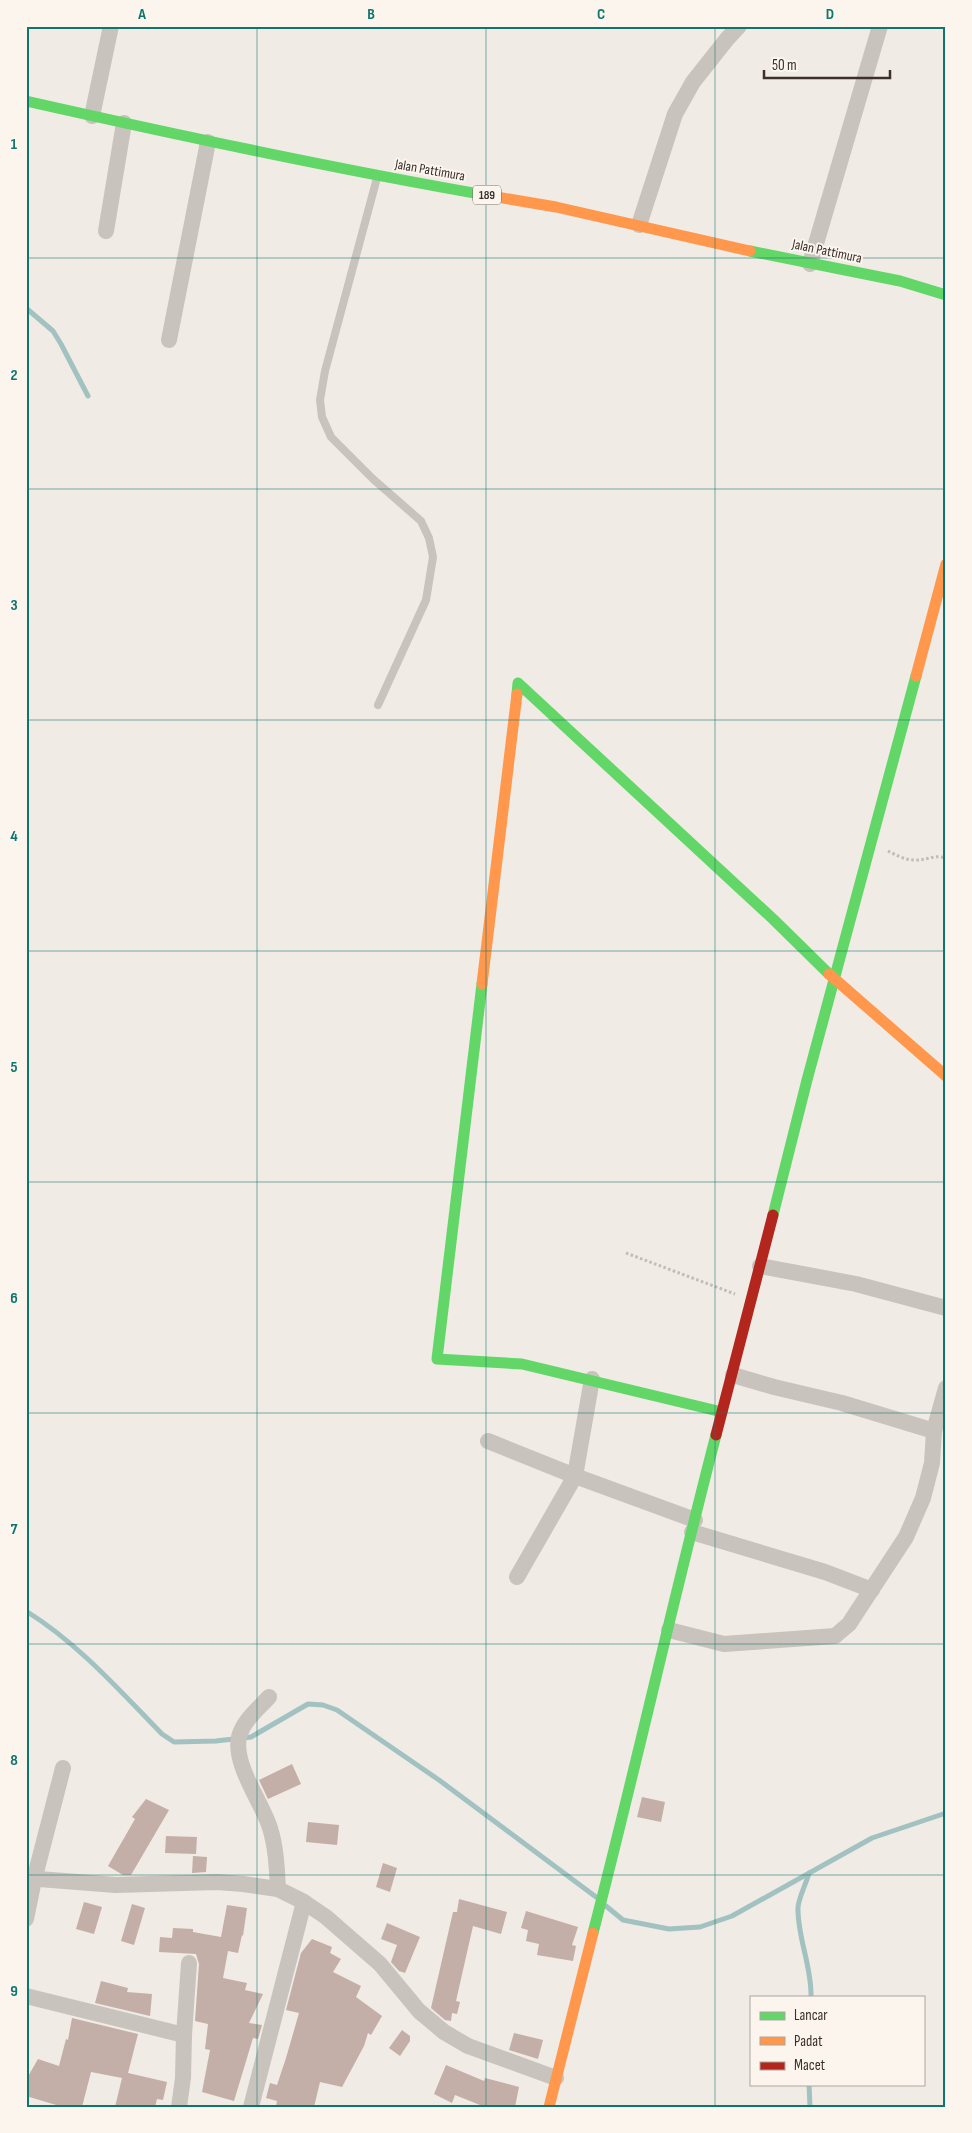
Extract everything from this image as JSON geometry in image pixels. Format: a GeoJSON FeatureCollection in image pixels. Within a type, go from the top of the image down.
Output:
{"type":"FeatureCollection","features":[{"type":"Feature","properties":{"kind":"street"},"geometry":{"type":"LineString","coordinates":[[92,116],[111,26]]}},
{"type":"Feature","properties":{"kind":"street"},"geometry":{"type":"LineString","coordinates":[[639,225],[675,114],[693,82],[739,26]]}},
{"type":"Feature","properties":{"kind":"street"},"geometry":{"type":"LineString","coordinates":[[810,264],[880,26]]}},
{"type":"Feature","properties":{"kind":"street","name":"Jalan Pattimura"},"geometry":{"type":"LineString","coordinates":[[26,101],[208,142],[378,176],[556,207],[810,264],[900,282],[946,295]]}},
{"type":"Feature","properties":{"kind":"street"},"geometry":{"type":"LineString","coordinates":[[106,232],[124,123]]}},
{"type":"Feature","properties":{"kind":"street"},"geometry":{"type":"LineString","coordinates":[[169,340],[208,142]]}},
{"type":"Feature","properties":{"kind":"street"},"geometry":{"type":"LineString","coordinates":[[549,2107],[636,1766],[722,1412],[834,979],[941,598],[946,564]]}},
{"type":"Feature","properties":{"kind":"street"},"geometry":{"type":"LineString","coordinates":[[722,1412],[592,1379],[522,1364],[437,1359],[518,683],[773,919],[834,979],[946,1076]]}},
{"type":"Feature","properties":{"kind":"street"},"geometry":{"type":"LineString","coordinates":[[760,1266],[856,1284],[946,1308]]}},
{"type":"Feature","properties":{"kind":"street"},"geometry":{"type":"LineString","coordinates":[[733,1375],[842,1403],[934,1431]]}},
{"type":"Feature","properties":{"kind":"street"},"geometry":{"type":"LineString","coordinates":[[517,1576],[574,1476],[592,1379]]}},
{"type":"Feature","properties":{"kind":"street"},"geometry":{"type":"LineString","coordinates":[[668,1630],[724,1644],[835,1636],[849,1624],[906,1537],[924,1498],[932,1463],[934,1431],[946,1388]]}},
{"type":"Feature","properties":{"kind":"street"},"geometry":{"type":"LineString","coordinates":[[488,1441],[694,1526],[872,1590]]}},
{"type":"Feature","properties":{"kind":"street"},"geometry":{"type":"LineString","coordinates":[[269,1697],[246,1721],[239,1738],[240,1753],[245,1771],[270,1828],[277,1865],[278,1889]]}},
{"type":"Feature","properties":{"kind":"street"},"geometry":{"type":"LineString","coordinates":[[26,1919],[30,1879],[63,1768]]}},
{"type":"Feature","properties":{"kind":"street"},"geometry":{"type":"LineString","coordinates":[[30,1879],[116,1885],[217,1882],[278,1889],[304,1902],[326,1917],[380,1964],[419,2011],[444,2032],[468,2046],[556,2078]]}},
{"type":"Feature","properties":{"kind":"street"},"geometry":{"type":"LineString","coordinates":[[251,2107],[304,1902]]}},
{"type":"Feature","properties":{"kind":"street"},"geometry":{"type":"LineString","coordinates":[[179,2107],[183,2078],[188,1963]]}},
{"type":"Feature","properties":{"kind":"street"},"geometry":{"type":"LineString","coordinates":[[26,1996],[184,2035]]}},
{"type":"Feature","properties":{"kind":"lane"},"geometry":{"type":"LineString","coordinates":[[378,176],[325,371],[320,400],[322,417],[331,437],[373,478],[421,520],[429,538],[433,557],[426,600],[378,704]]}},
{"type":"Feature","properties":{"kind":"path"},"geometry":{"type":"LineString","coordinates":[[871,844],[906,859],[916,861],[939,856],[946,858]]}},
{"type":"Feature","properties":{"kind":"path"},"geometry":{"type":"LineString","coordinates":[[626,1253],[752,1300]]}},
{"type":"Feature","properties":{"kind":"building"},"geometry":{"type":"Polygon","coordinates":[[[292,1764],[301,1784],[268,1799],[259,1780],[292,1764]]]}},
{"type":"Feature","properties":{"kind":"building"},"geometry":{"type":"Polygon","coordinates":[[[642,1797],[665,1802],[661,1822],[637,1817],[642,1797]]]}},
{"type":"Feature","properties":{"kind":"building"},"geometry":{"type":"Polygon","coordinates":[[[146,1799],[169,1810],[131,1875],[123,1875],[108,1866],[135,1819],[132,1817],[146,1799]]]}},
{"type":"Feature","properties":{"kind":"building"},"geometry":{"type":"Polygon","coordinates":[[[308,1822],[339,1825],[337,1845],[306,1842],[308,1822]]]}},
{"type":"Feature","properties":{"kind":"building"},"geometry":{"type":"Polygon","coordinates":[[[166,1836],[197,1837],[196,1854],[165,1853],[166,1836]]]}},
{"type":"Feature","properties":{"kind":"building"},"geometry":{"type":"Polygon","coordinates":[[[193,1856],[207,1857],[206,1872],[192,1873],[193,1856]]]}},
{"type":"Feature","properties":{"kind":"building"},"geometry":{"type":"Polygon","coordinates":[[[383,1863],[397,1868],[390,1892],[376,1887],[383,1863]]]}},
{"type":"Feature","properties":{"kind":"building"},"geometry":{"type":"Polygon","coordinates":[[[459,1899],[507,1912],[501,1934],[473,1926],[456,2001],[460,2002],[457,2014],[452,2013],[451,2021],[445,2020],[431,2008],[453,1912],[457,1912],[459,1899]]]}},
{"type":"Feature","properties":{"kind":"building"},"geometry":{"type":"Polygon","coordinates":[[[84,1902],[102,1907],[94,1934],[76,1929],[84,1902]]]}},
{"type":"Feature","properties":{"kind":"building"},"geometry":{"type":"Polygon","coordinates":[[[132,1904],[145,1908],[134,1945],[121,1941],[132,1904]]]}},
{"type":"Feature","properties":{"kind":"building"},"geometry":{"type":"Polygon","coordinates":[[[227,1905],[247,1908],[243,1936],[238,1953],[228,1951],[223,1978],[247,1983],[245,1990],[263,1994],[249,2023],[262,2025],[258,2039],[253,2038],[234,2101],[202,2092],[210,2050],[205,2049],[208,2024],[195,2021],[199,1964],[196,1954],[159,1952],[160,1937],[172,1938],[173,1928],[193,1929],[193,1932],[221,1937],[227,1905]]]}},
{"type":"Feature","properties":{"kind":"building"},"geometry":{"type":"Polygon","coordinates":[[[526,1911],[578,1927],[572,1945],[576,1946],[573,1961],[537,1955],[539,1944],[526,1941],[528,1930],[521,1928],[526,1911]]]}},
{"type":"Feature","properties":{"kind":"building"},"geometry":{"type":"Polygon","coordinates":[[[387,1923],[420,1937],[405,1973],[399,1971],[391,1962],[397,1945],[381,1939],[387,1923]]]}},
{"type":"Feature","properties":{"kind":"building"},"geometry":{"type":"Polygon","coordinates":[[[312,1939],[332,1947],[330,1953],[341,1959],[333,1972],[361,1986],[356,1997],[382,2016],[371,2035],[368,2033],[364,2046],[342,2087],[320,2082],[314,2107],[276,2107],[277,2101],[266,2098],[270,2083],[277,2085],[286,2058],[299,2013],[286,2010],[301,1953],[312,1939]]]}},
{"type":"Feature","properties":{"kind":"building"},"geometry":{"type":"Polygon","coordinates":[[[101,1981],[128,1988],[127,1992],[152,1994],[150,2016],[95,2003],[101,1981]]]}},
{"type":"Feature","properties":{"kind":"building"},"geometry":{"type":"Polygon","coordinates":[[[72,2018],[138,2034],[128,2073],[167,2082],[163,2100],[157,2099],[155,2107],[115,2107],[122,2078],[91,2072],[82,2107],[63,2107],[26,2096],[26,2080],[38,2059],[59,2066],[66,2039],[68,2040],[72,2018]]]}},
{"type":"Feature","properties":{"kind":"building"},"geometry":{"type":"Polygon","coordinates":[[[402,2030],[410,2036],[410,2041],[400,2056],[389,2048],[402,2030]]]}},
{"type":"Feature","properties":{"kind":"building"},"geometry":{"type":"Polygon","coordinates":[[[514,2033],[543,2040],[538,2059],[509,2050],[514,2033]]]}},
{"type":"Feature","properties":{"kind":"building"},"geometry":{"type":"Polygon","coordinates":[[[446,2065],[484,2081],[485,2078],[519,2087],[515,2107],[485,2107],[455,2095],[452,2103],[434,2094],[446,2065]]]}},
{"type":"Feature","properties":{"kind":"waterway"},"geometry":{"type":"LineString","coordinates":[[26,308],[53,331],[88,396]]}},
{"type":"Feature","properties":{"kind":"waterway"},"geometry":{"type":"LineString","coordinates":[[26,1611],[64,1638],[81,1653],[162,1734],[174,1742],[216,1741],[251,1737],[308,1704],[323,1705],[337,1710],[439,1780],[596,1897]]}},
{"type":"Feature","properties":{"kind":"waterway"},"geometry":{"type":"LineString","coordinates":[[606,1906],[623,1920],[669,1929],[700,1927],[732,1916],[872,1838],[946,1813]]}},
{"type":"Feature","properties":{"kind":"waterway"},"geometry":{"type":"LineString","coordinates":[[809,1873],[798,1907],[798,1918],[811,1985],[811,1996]]}},
{"type":"Feature","properties":{"kind":"waterway"},"geometry":{"type":"LineString","coordinates":[[809,2086],[810,2107]]}},
{"type":"Feature","properties":{"kind":"traffic: fast"},"geometry":{"type":"LineString","coordinates":[[26,101],[258,152],[491,196]]}},
{"type":"Feature","properties":{"kind":"traffic: fast"},"geometry":{"type":"LineString","coordinates":[[750,251],[900,281],[946,295]]}},
{"type":"Feature","properties":{"kind":"traffic: fast"},"geometry":{"type":"LineString","coordinates":[[773,1215],[807,1080],[916,676]]}},
{"type":"Feature","properties":{"kind":"traffic: fast"},"geometry":{"type":"LineString","coordinates":[[517,694],[518,683],[773,919],[829,974]]}},
{"type":"Feature","properties":{"kind":"traffic: fast"},"geometry":{"type":"LineString","coordinates":[[482,984],[437,1359],[522,1364],[722,1412]]}},
{"type":"Feature","properties":{"kind":"traffic: fast"},"geometry":{"type":"LineString","coordinates":[[593,1933],[716,1435]]}},
{"type":"Feature","properties":{"kind":"traffic: slow"},"geometry":{"type":"LineString","coordinates":[[491,196],[556,207],[750,251]]}},
{"type":"Feature","properties":{"kind":"traffic: slow"},"geometry":{"type":"LineString","coordinates":[[916,676],[946,564]]}},
{"type":"Feature","properties":{"kind":"traffic: slow"},"geometry":{"type":"LineString","coordinates":[[482,984],[517,694]]}},
{"type":"Feature","properties":{"kind":"traffic: slow"},"geometry":{"type":"LineString","coordinates":[[829,974],[946,1076]]}},
{"type":"Feature","properties":{"kind":"traffic: slow"},"geometry":{"type":"LineString","coordinates":[[549,2107],[593,1933]]}},
{"type":"Feature","properties":{"kind":"traffic: jam"},"geometry":{"type":"LineString","coordinates":[[716,1435],[773,1215]]}}]}
